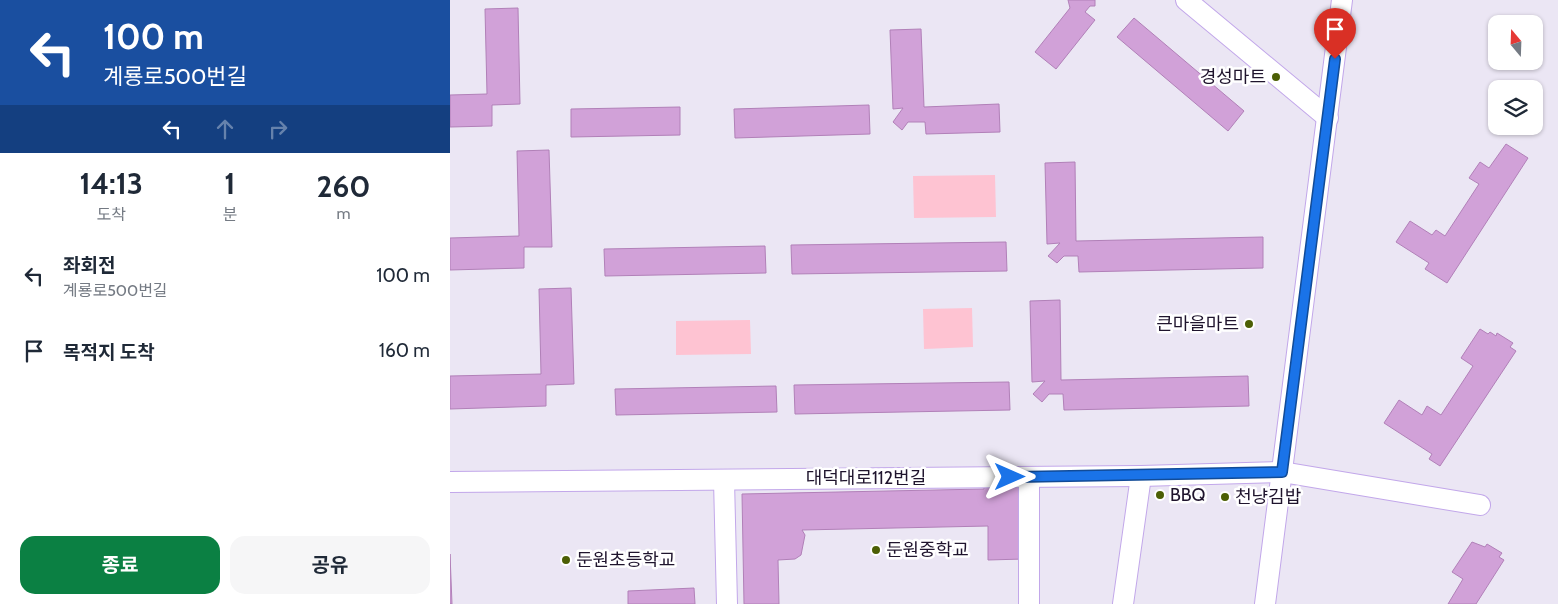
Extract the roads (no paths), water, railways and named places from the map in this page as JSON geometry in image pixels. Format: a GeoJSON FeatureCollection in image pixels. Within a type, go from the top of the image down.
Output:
{"type":"FeatureCollection","features":[{"type":"Feature","properties":{"kind":"street"},"geometry":{"type":"LineString","coordinates":[[1186,0],[1328,118]]}},
{"type":"Feature","properties":{"kind":"street"},"geometry":{"type":"LineString","coordinates":[[1265,604],[1342,0]]}},
{"type":"Feature","properties":{"kind":"street","name":"대덕대로112번길"},"geometry":{"type":"LineString","coordinates":[[450,482],[1141,476],[1282,472],[1480,505]]}},
{"type":"Feature","properties":{"kind":"street"},"geometry":{"type":"LineString","coordinates":[[1123,604],[1141,476]]}},
{"type":"Feature","properties":{"kind":"street"},"geometry":{"type":"LineString","coordinates":[[1029,477],[1029,604]]}},
{"type":"Feature","properties":{"kind":"street"},"geometry":{"type":"LineString","coordinates":[[724,480],[727,604]]}},
{"type":"Feature","properties":{"kind":"place","name":"경성마트"},"geometry":{"type":"Point","coordinates":[1276,77]}},
{"type":"Feature","properties":{"kind":"place","name":"큰마을마트"},"geometry":{"type":"Point","coordinates":[1249,324]}},
{"type":"Feature","properties":{"kind":"place","name":"BBQ"},"geometry":{"type":"Point","coordinates":[1160,495]}},
{"type":"Feature","properties":{"kind":"place","name":"천냥김밥"},"geometry":{"type":"Point","coordinates":[1225,497]}},
{"type":"Feature","properties":{"kind":"place","name":"둔원중학교"},"geometry":{"type":"Point","coordinates":[876,550]}},
{"type":"Feature","properties":{"kind":"place","name":"둔원초등학교"},"geometry":{"type":"Point","coordinates":[566,560]}}]}
